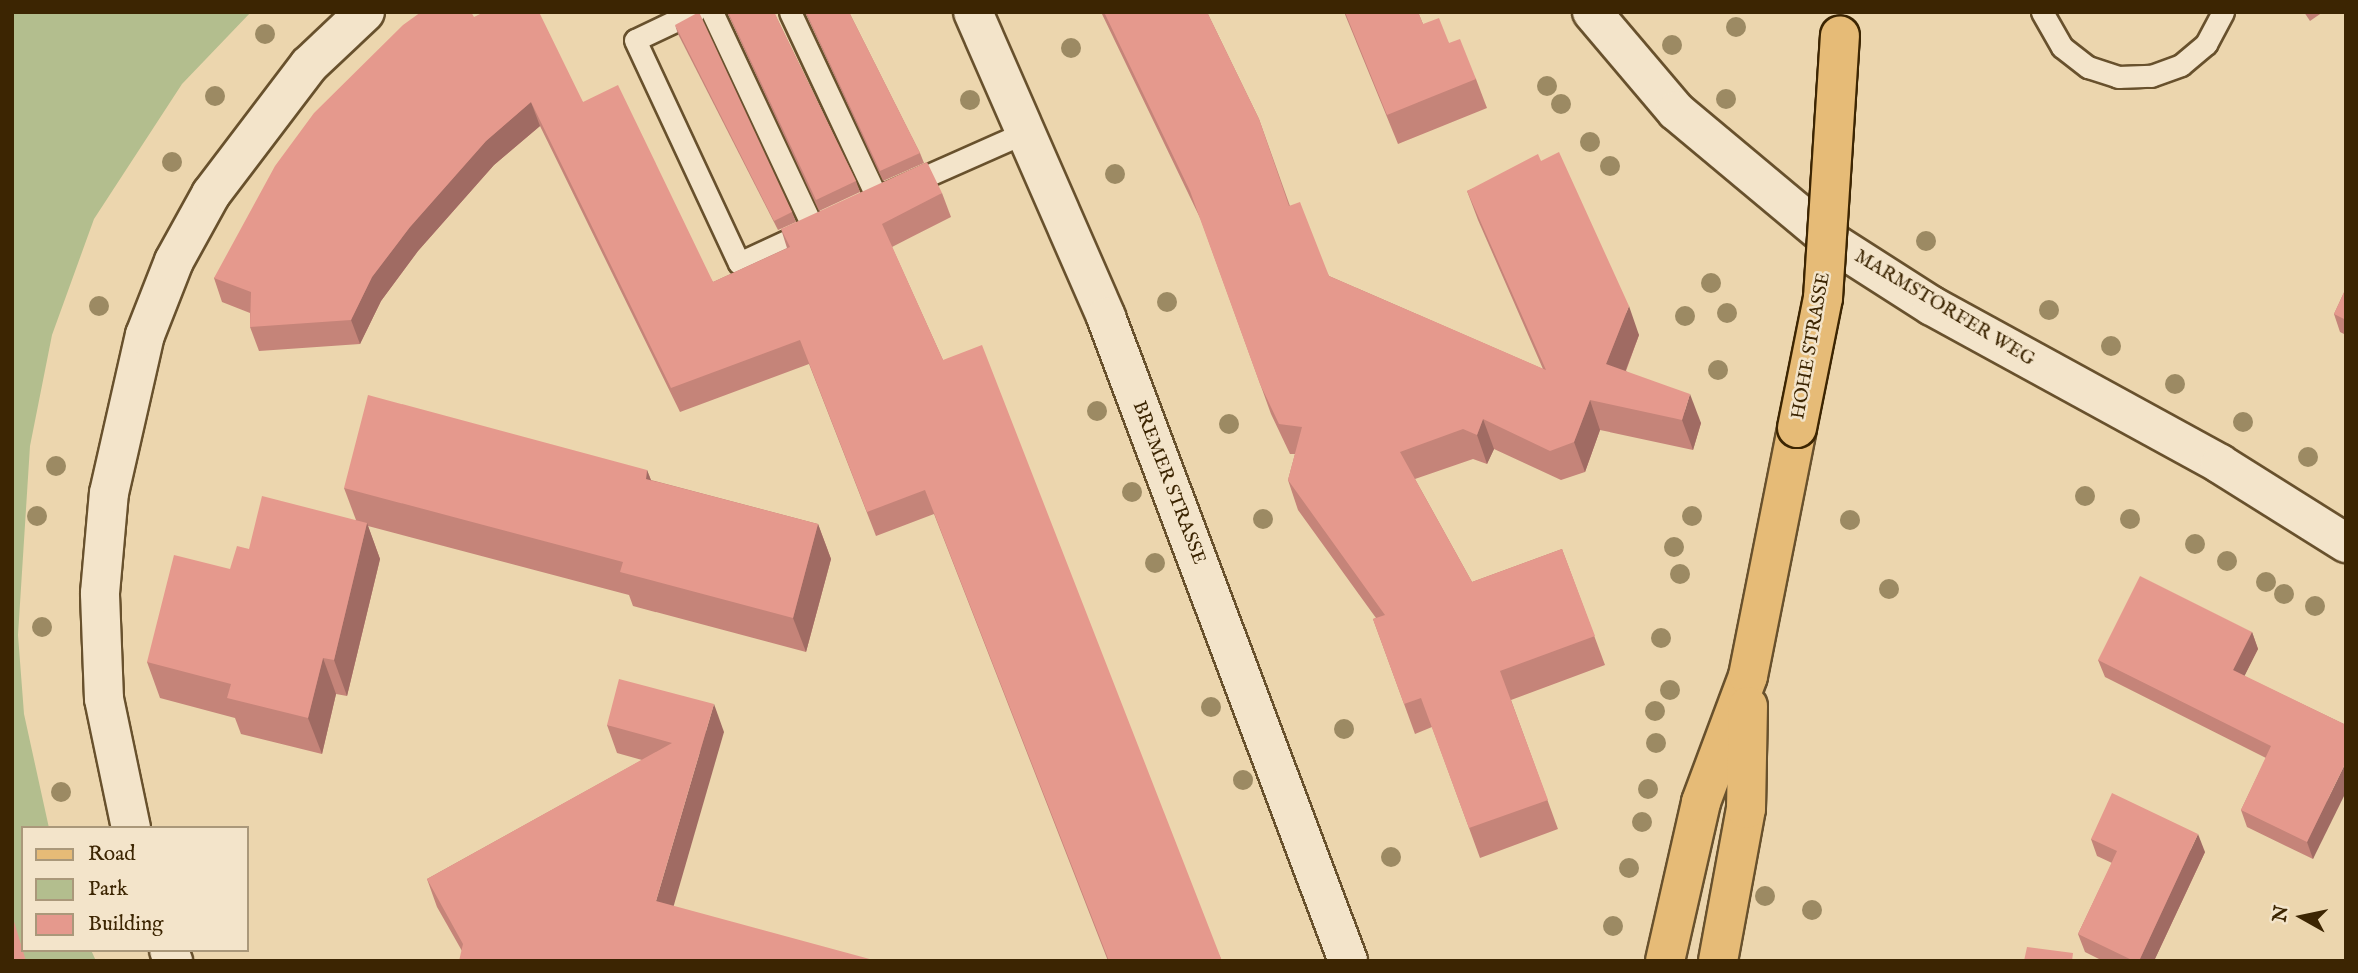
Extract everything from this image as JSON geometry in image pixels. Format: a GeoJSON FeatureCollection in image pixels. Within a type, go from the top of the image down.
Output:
{"type":"FeatureCollection","features":[{"type":"Feature","properties":{"kind":"main road","name":"HOHE STRASSE"},"geometry":{"type":"LineString","coordinates":[[1665,961],[1701,802],[1748,676],[1823,298],[1839,24]]}},
{"type":"Feature","properties":{"kind":"main road","name":"HOHE STRASSE"},"geometry":{"type":"LineString","coordinates":[[1718,961],[1746,809],[1748,676]]}},
{"type":"Feature","properties":{"kind":"street"},"geometry":{"type":"LineString","coordinates":[[131,826],[104,699],[100,593],[109,493],[145,335],[174,261],[211,194],[309,65],[365,12]]}},
{"type":"Feature","properties":{"kind":"street","name":"BREMER STRASSE"},"geometry":{"type":"LineString","coordinates":[[973,12],[1028,131],[1106,317],[1349,961]]}},
{"type":"Feature","properties":{"kind":"street","name":"MARMSTORFER WEG"},"geometry":{"type":"LineString","coordinates":[[1592,12],[1676,111],[1835,244],[1932,306],[2220,464],[2346,543]]}},
{"type":"Feature","properties":{"kind":"lane"},"geometry":{"type":"LineString","coordinates":[[694,12],[635,40],[739,263],[1028,131]]}},
{"type":"Feature","properties":{"kind":"lane"},"geometry":{"type":"LineString","coordinates":[[712,12],[813,228]]}},
{"type":"Feature","properties":{"kind":"lane"},"geometry":{"type":"LineString","coordinates":[[790,12],[877,198]]}},
{"type":"Feature","properties":{"kind":"lane"},"geometry":{"type":"LineString","coordinates":[[2042,12],[2062,47],[2088,67],[2118,77],[2151,76],[2181,65],[2206,44],[2223,12]]}},
{"type":"Feature","properties":{"kind":"green space"},"geometry":{"type":"Polygon","coordinates":[[[12,12],[251,12],[182,84],[94,219],[52,335],[30,446],[18,635],[24,714],[49,826],[21,826],[21,952],[92,952],[96,961],[12,961],[12,12]]]}},
{"type":"Feature","properties":{"kind":"building"},"geometry":{"type":"Polygon","coordinates":[[[421,12],[471,12],[474,17],[484,12],[539,12],[583,102],[618,85],[713,282],[790,247],[781,229],[927,162],[942,193],[882,224],[943,360],[982,345],[1222,961],[1109,961],[925,490],[867,512],[800,340],[671,388],[531,102],[486,141],[410,227],[372,277],[351,320],[250,327],[251,292],[214,278],[275,166],[314,113],[403,25],[421,12]]]}},
{"type":"Feature","properties":{"kind":"building"},"geometry":{"type":"Polygon","coordinates":[[[699,12],[792,212],[774,221],[675,25],[699,12]]]}},
{"type":"Feature","properties":{"kind":"building"},"geometry":{"type":"Polygon","coordinates":[[[728,12],[774,12],[856,181],[816,200],[728,12]]]}},
{"type":"Feature","properties":{"kind":"building"},"geometry":{"type":"Polygon","coordinates":[[[806,12],[849,12],[920,153],[880,171],[806,12]]]}},
{"type":"Feature","properties":{"kind":"building"},"geometry":{"type":"Polygon","coordinates":[[[1104,12],[1207,12],[1259,119],[1289,206],[1300,202],[1329,276],[1546,370],[1467,191],[1538,154],[1541,161],[1559,152],[1629,306],[1606,364],[1690,394],[1682,420],[1590,400],[1574,442],[1550,451],[1483,419],[1477,435],[1463,429],[1400,452],[1472,582],[1562,549],[1595,636],[1500,671],[1548,800],[1469,828],[1421,698],[1404,704],[1373,619],[1385,615],[1288,480],[1302,427],[1279,424],[1260,384],[1190,191],[1104,12]]]}},
{"type":"Feature","properties":{"kind":"building"},"geometry":{"type":"Polygon","coordinates":[[[1345,12],[1418,12],[1423,24],[1439,18],[1449,43],[1460,39],[1476,79],[1387,115],[1345,12]]]}},
{"type":"Feature","properties":{"kind":"building"},"geometry":{"type":"Polygon","coordinates":[[[2346,288],[2346,320],[2334,314],[2346,288]]]}},
{"type":"Feature","properties":{"kind":"building"},"geometry":{"type":"Polygon","coordinates":[[[368,395],[647,470],[646,479],[818,524],[793,618],[620,572],[623,562],[344,488],[368,395]]]}},
{"type":"Feature","properties":{"kind":"building"},"geometry":{"type":"Polygon","coordinates":[[[262,496],[367,523],[334,660],[323,658],[308,718],[227,698],[231,684],[147,662],[174,555],[230,569],[237,546],[249,549],[262,496]]]}},
{"type":"Feature","properties":{"kind":"building"},"geometry":{"type":"Polygon","coordinates":[[[2140,576],[2252,632],[2233,670],[2346,725],[2346,762],[2307,842],[2241,810],[2271,746],[2098,660],[2140,576]]]}},
{"type":"Feature","properties":{"kind":"building"},"geometry":{"type":"Polygon","coordinates":[[[619,679],[714,704],[656,901],[877,961],[459,961],[463,944],[427,879],[672,743],[607,725],[619,679]]]}},
{"type":"Feature","properties":{"kind":"building"},"geometry":{"type":"Polygon","coordinates":[[[2112,793],[2198,834],[2139,961],[2078,934],[2117,851],[2091,839],[2112,793]]]}},
{"type":"Feature","properties":{"kind":"building"},"geometry":{"type":"Polygon","coordinates":[[[12,915],[21,952],[26,961],[12,961],[12,915]]]}},
{"type":"Feature","properties":{"kind":"building"},"geometry":{"type":"Polygon","coordinates":[[[2027,947],[2073,953],[2072,961],[2024,961],[2027,947]]]}}]}
